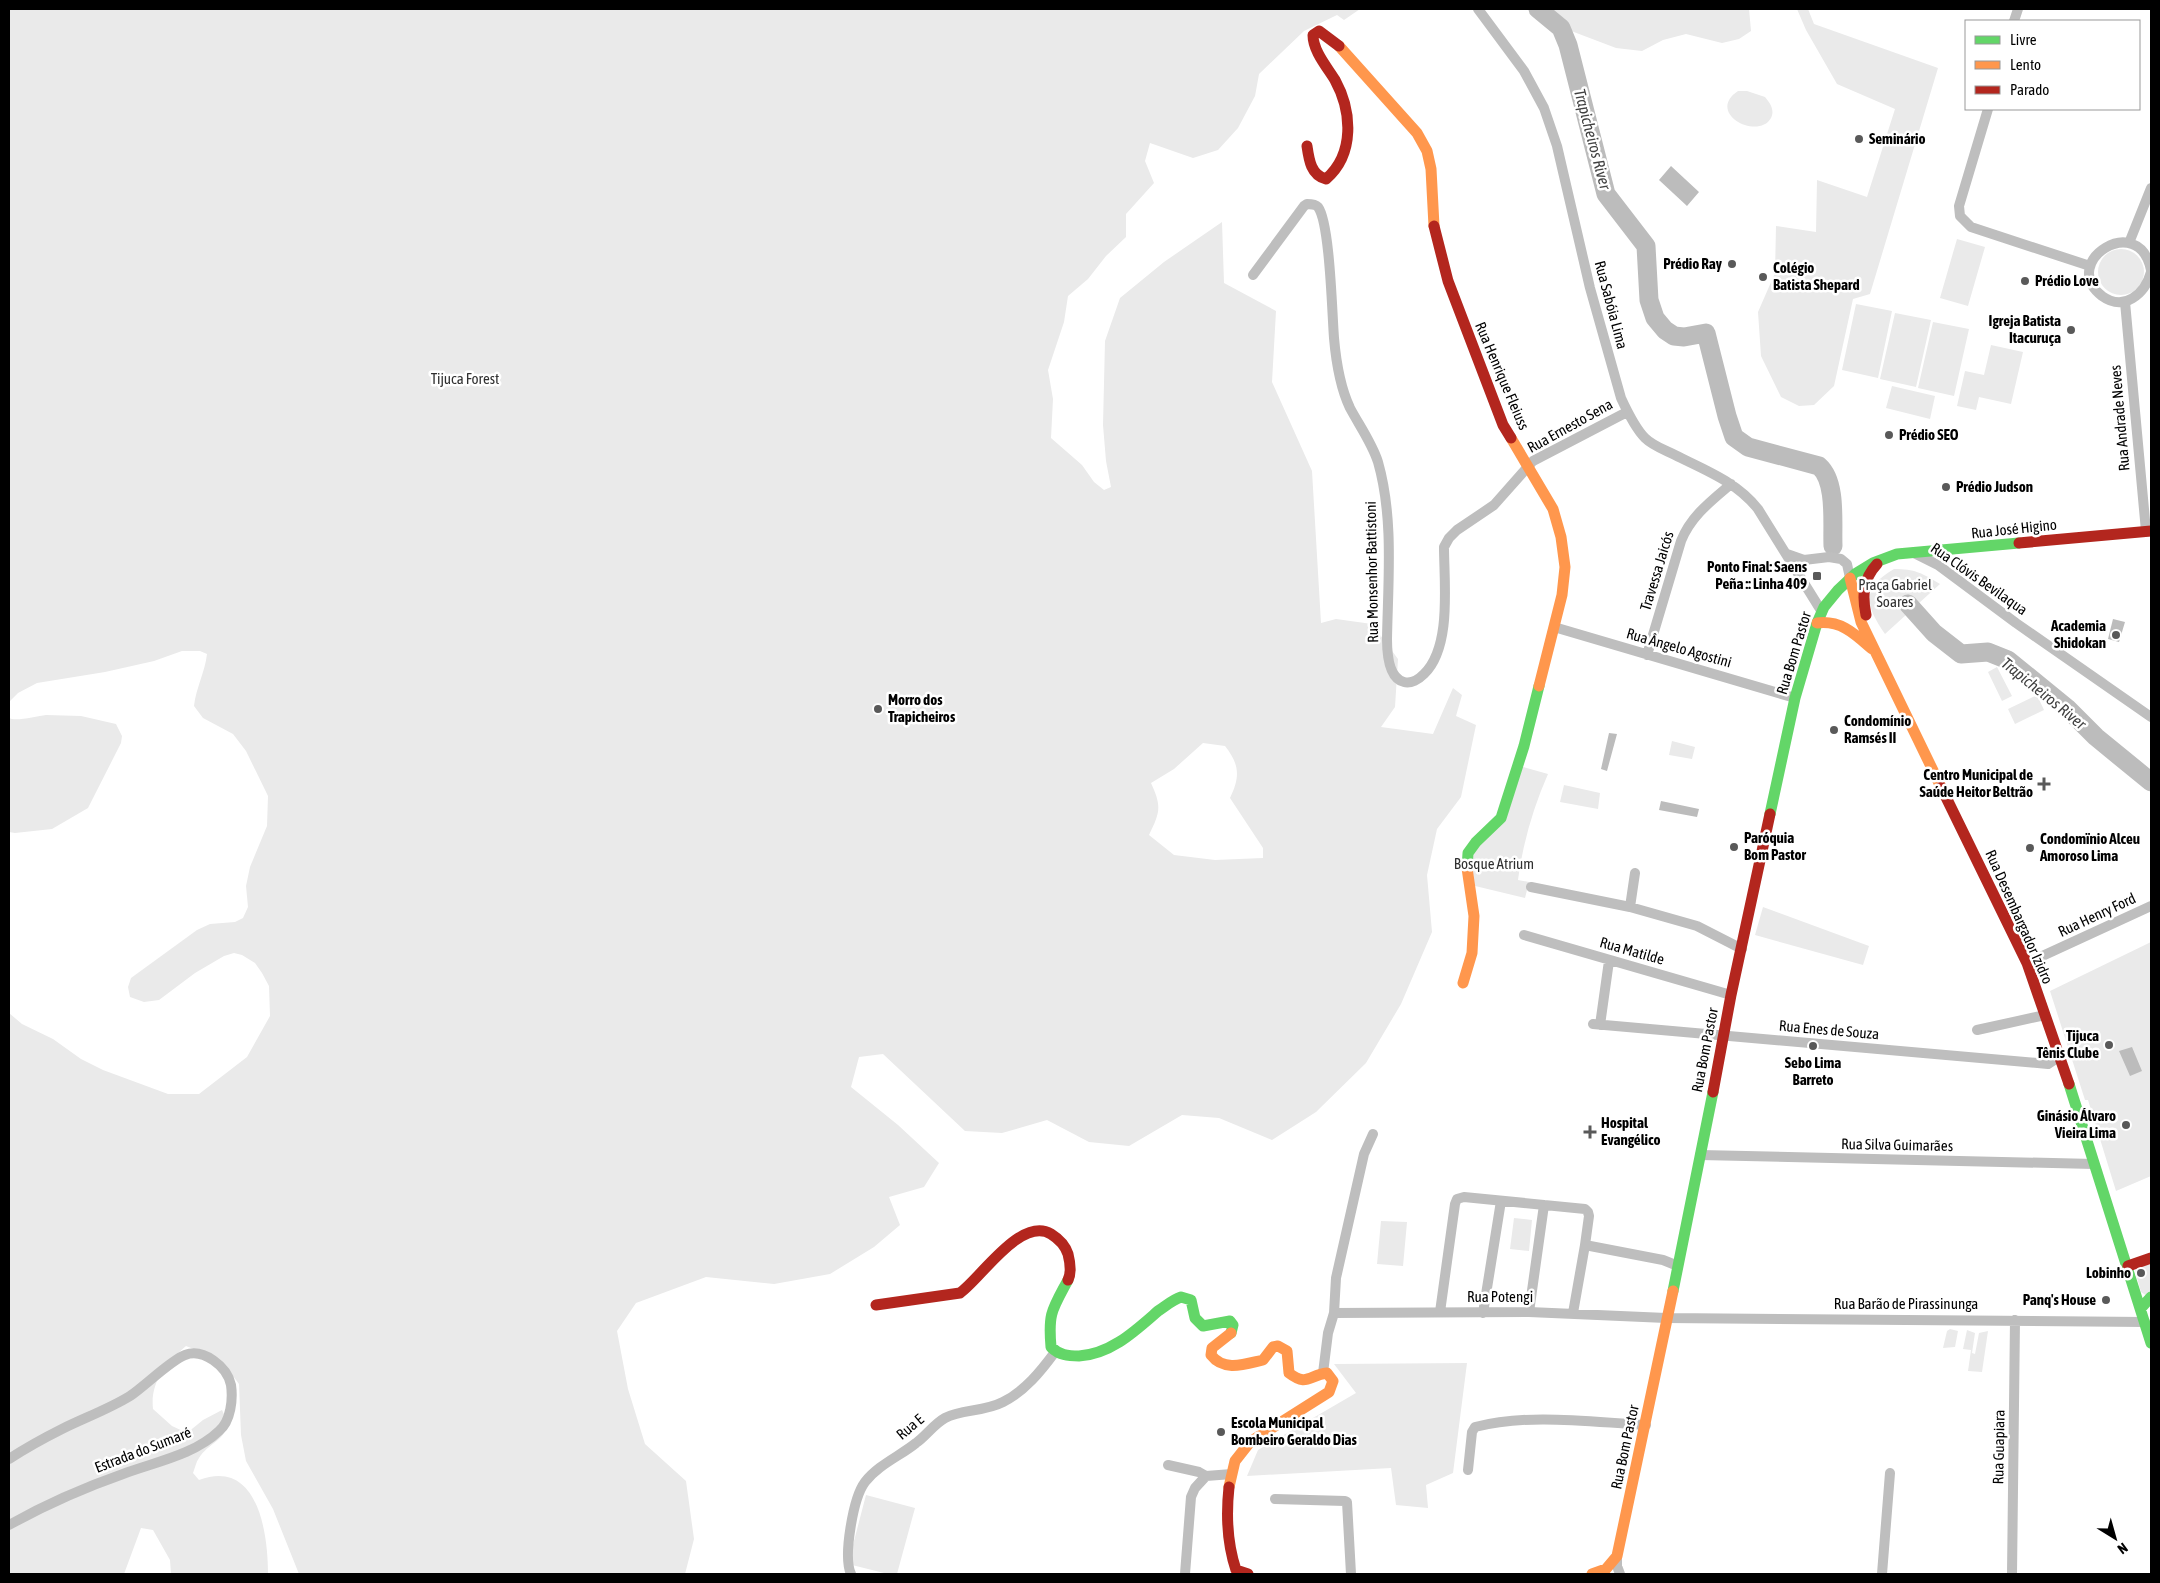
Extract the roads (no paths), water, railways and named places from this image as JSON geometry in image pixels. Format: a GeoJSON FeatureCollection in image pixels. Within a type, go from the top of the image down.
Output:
{"type":"FeatureCollection","features":[{"type":"Feature","properties":{"kind":"street","name":"Rua Sabóia Lima"},"geometry":{"type":"LineString","coordinates":[[1478,9],[1524,71],[1544,108],[1557,146],[1590,288],[1621,398],[1627,412],[1645,438],[1747,494],[1787,554],[1822,612]]}},
{"type":"Feature","properties":{"kind":"street","name":"Rua Henrique Fleiuss"},"geometry":{"type":"LineString","coordinates":[[1307,146],[1313,170],[1320,178],[1326,179],[1340,165],[1348,136],[1343,102],[1337,85],[1313,40],[1313,35],[1319,31],[1333,40],[1366,75],[1417,132],[1427,151],[1434,230],[1440,256],[1503,425],[1553,509],[1561,537],[1564,567],[1562,595],[1524,746],[1501,818],[1476,842],[1468,853],[1467,873],[1474,916],[1472,953],[1464,983]]}},
{"type":"Feature","properties":{"kind":"street"},"geometry":{"type":"LineString","coordinates":[[1988,110],[1959,206],[1960,216],[1971,227],[2090,266]]}},
{"type":"Feature","properties":{"kind":"street"},"geometry":{"type":"LineString","coordinates":[[2129,243],[2151,188]]}},
{"type":"Feature","properties":{"kind":"street","name":"Rua Monsenhor Battistoni"},"geometry":{"type":"LineString","coordinates":[[1253,275],[1304,206],[1313,204],[1317,207],[1322,216],[1329,264],[1334,337],[1339,371],[1349,406],[1378,460],[1385,495],[1388,576],[1387,642],[1390,664],[1399,680],[1406,683],[1419,679],[1430,668],[1436,653],[1443,630],[1444,546],[1457,530],[1494,505],[1527,467]]}},
{"type":"Feature","properties":{"kind":"street"},"geometry":{"type":"LineString","coordinates":[[2120,242],[2129,243],[2144,253],[2150,262],[2151,271],[2142,291],[2135,298],[2125,302],[2115,302],[2099,293],[2090,278],[2090,266],[2093,257],[2100,250],[2120,242]]}},
{"type":"Feature","properties":{"kind":"street","name":"Rua Andrade Neves"},"geometry":{"type":"LineString","coordinates":[[2125,302],[2149,531]]}},
{"type":"Feature","properties":{"kind":"street","name":"Rua Ernesto Sena"},"geometry":{"type":"LineString","coordinates":[[1527,467],[1533,461],[1627,412]]}},
{"type":"Feature","properties":{"kind":"street","name":"Travessa Jaicós"},"geometry":{"type":"LineString","coordinates":[[1647,654],[1687,526],[1698,512],[1731,484]]}},
{"type":"Feature","properties":{"kind":"street","name":"Rua José Higino"},"geometry":{"type":"LineString","coordinates":[[1881,560],[1897,554],[2149,531]]}},
{"type":"Feature","properties":{"kind":"street","name":"Rua Clóvis Bevilaqua"},"geometry":{"type":"LineString","coordinates":[[1914,553],[1938,565],[2016,623],[2151,717]]}},
{"type":"Feature","properties":{"kind":"street"},"geometry":{"type":"LineString","coordinates":[[1787,554],[1804,560],[1829,557],[1841,559],[1847,564],[1850,578]]}},
{"type":"Feature","properties":{"kind":"street","name":"Rua Bom Pastor"},"geometry":{"type":"LineString","coordinates":[[1620,1574],[1617,1566],[1617,1556],[1646,1425],[1722,1036],[1795,698],[1822,612],[1838,590],[1850,578],[1881,560]]}},
{"type":"Feature","properties":{"kind":"street","name":"Rua Desembargador Izidro"},"geometry":{"type":"LineString","coordinates":[[1880,656],[1868,624],[1863,589],[1870,571],[1881,560]]}},
{"type":"Feature","properties":{"kind":"street","name":"Rua Desembargador Izidro"},"geometry":{"type":"LineString","coordinates":[[1850,578],[1861,622],[1880,656],[2027,963],[2060,1056],[2151,1343]]}},
{"type":"Feature","properties":{"kind":"street"},"geometry":{"type":"LineString","coordinates":[[1817,623],[1828,620],[1843,625],[1880,656]]}},
{"type":"Feature","properties":{"kind":"street","name":"Rua Ângelo Agostini"},"geometry":{"type":"LineString","coordinates":[[1554,627],[1795,698]]}},
{"type":"Feature","properties":{"kind":"street"},"geometry":{"type":"LineString","coordinates":[[1630,907],[1635,873]]}},
{"type":"Feature","properties":{"kind":"street"},"geometry":{"type":"LineString","coordinates":[[1531,887],[1630,907],[1697,926],[1742,949]]}},
{"type":"Feature","properties":{"kind":"street","name":"Rua Henry Ford"},"geometry":{"type":"LineString","coordinates":[[2027,963],[2151,906]]}},
{"type":"Feature","properties":{"kind":"street","name":"Rua Matilde"},"geometry":{"type":"LineString","coordinates":[[1524,935],[1731,995]]}},
{"type":"Feature","properties":{"kind":"street","name":"Rua Enes de Souza"},"geometry":{"type":"LineString","coordinates":[[1609,961],[1596,1024],[2048,1064],[2060,1056]]}},
{"type":"Feature","properties":{"kind":"street"},"geometry":{"type":"LineString","coordinates":[[1977,1030],[2045,1015]]}},
{"type":"Feature","properties":{"kind":"street"},"geometry":{"type":"LineString","coordinates":[[1323,1373],[1328,1334],[1334,1313],[1339,1263],[1364,1154],[1373,1134]]}},
{"type":"Feature","properties":{"kind":"street","name":"Rua Silva Guimarães"},"geometry":{"type":"LineString","coordinates":[[1700,1156],[2094,1164]]}},
{"type":"Feature","properties":{"kind":"street"},"geometry":{"type":"LineString","coordinates":[[1440,1312],[1455,1204],[1457,1199],[1464,1197],[1585,1209],[1588,1212],[1585,1245],[1573,1313]]}},
{"type":"Feature","properties":{"kind":"street"},"geometry":{"type":"LineString","coordinates":[[1483,1313],[1501,1200]]}},
{"type":"Feature","properties":{"kind":"street"},"geometry":{"type":"LineString","coordinates":[[1529,1312],[1544,1206]]}},
{"type":"Feature","properties":{"kind":"street"},"geometry":{"type":"LineString","coordinates":[[876,1305],[960,1293],[970,1286],[1006,1246],[1037,1231],[1048,1232],[1058,1238],[1066,1248],[1070,1261],[1070,1276],[1050,1314],[1051,1347],[1055,1352],[1068,1356],[1096,1353],[1123,1340],[1167,1304],[1177,1297],[1184,1296],[1191,1300],[1195,1318],[1204,1326],[1226,1321],[1232,1323],[1232,1332],[1227,1338],[1212,1348],[1211,1355],[1218,1363],[1231,1365],[1263,1360],[1273,1347],[1278,1346],[1287,1351],[1289,1373],[1298,1380],[1309,1380],[1327,1373],[1333,1381],[1329,1392],[1250,1442],[1240,1452],[1232,1474],[1228,1496],[1229,1528],[1236,1570],[1248,1574]]}},
{"type":"Feature","properties":{"kind":"street"},"geometry":{"type":"LineString","coordinates":[[1585,1245],[1663,1260],[1678,1266]]}},
{"type":"Feature","properties":{"kind":"street"},"geometry":{"type":"LineString","coordinates":[[2128,1266],[2151,1258]]}},
{"type":"Feature","properties":{"kind":"street"},"geometry":{"type":"LineString","coordinates":[[2140,1308],[2151,1297]]}},
{"type":"Feature","properties":{"kind":"street","name":"Rua Potengi"},"geometry":{"type":"LineString","coordinates":[[1334,1313],[1529,1312],[1666,1318]]}},
{"type":"Feature","properties":{"kind":"street","name":"Rua Barão de Pirassinunga"},"geometry":{"type":"LineString","coordinates":[[1666,1318],[2145,1322]]}},
{"type":"Feature","properties":{"kind":"street","name":"Rua Guapiara"},"geometry":{"type":"LineString","coordinates":[[2012,1574],[2015,1320]]}},
{"type":"Feature","properties":{"kind":"street","name":"Rua E"},"geometry":{"type":"LineString","coordinates":[[851,1574],[847,1559],[847,1547],[856,1505],[864,1483],[945,1418],[955,1414],[985,1410],[1004,1402],[1016,1394],[1036,1376],[1055,1352]]}},
{"type":"Feature","properties":{"kind":"street","name":"Estrada do Sumaré"},"geometry":{"type":"LineString","coordinates":[[9,1459],[61,1429],[130,1396],[184,1355],[198,1353],[209,1358],[225,1372],[230,1384],[231,1404],[228,1417],[222,1429],[210,1439],[170,1458],[75,1492],[9,1525]]}},
{"type":"Feature","properties":{"kind":"street"},"geometry":{"type":"LineString","coordinates":[[1468,1470],[1472,1432],[1475,1427],[1501,1420],[1530,1418],[1646,1425]]}},
{"type":"Feature","properties":{"kind":"street"},"geometry":{"type":"LineString","coordinates":[[1168,1465],[1198,1472],[1206,1476],[1232,1474]]}},
{"type":"Feature","properties":{"kind":"street"},"geometry":{"type":"LineString","coordinates":[[1882,1574],[1890,1473]]}},
{"type":"Feature","properties":{"kind":"street"},"geometry":{"type":"LineString","coordinates":[[1185,1574],[1191,1497],[1194,1488],[1206,1476]]}},
{"type":"Feature","properties":{"kind":"street"},"geometry":{"type":"LineString","coordinates":[[1275,1499],[1345,1500],[1347,1502],[1350,1574]]}},
{"type":"Feature","properties":{"kind":"street"},"geometry":{"type":"LineString","coordinates":[[1592,1574],[1606,1568],[1617,1556]]}},
{"type":"Feature","properties":{"kind":"waterway","name":"Trapicheiros River"},"geometry":{"type":"LineString","coordinates":[[1538,9],[1561,28],[1568,45],[1606,194],[1646,246],[1649,300],[1655,318],[1665,330],[1674,336],[1684,337],[1706,333],[1734,437],[1748,447],[1819,466],[1825,473],[1831,492],[1833,546]]}},
{"type":"Feature","properties":{"kind":"waterway","name":"Trapicheiros River"},"geometry":{"type":"LineString","coordinates":[[1908,604],[1934,633],[1961,654],[1988,652],[2008,660],[2067,708],[2096,737],[2151,782]]}},
{"type":"Feature","properties":{"kind":"place","name":"Seminário"},"geometry":{"type":"Point","coordinates":[1859,139]}},
{"type":"Feature","properties":{"kind":"place","name":"Prédio Ray"},"geometry":{"type":"Point","coordinates":[1732,264]}},
{"type":"Feature","properties":{"kind":"place","name":"Colégio Batista Shepard"},"geometry":{"type":"Point","coordinates":[1763,277]}},
{"type":"Feature","properties":{"kind":"place","name":"Prédio Love"},"geometry":{"type":"Point","coordinates":[2025,281]}},
{"type":"Feature","properties":{"kind":"place","name":"Igreja Batista Itacuruça"},"geometry":{"type":"Point","coordinates":[2071,330]}},
{"type":"Feature","properties":{"kind":"place","name":"Prédio SEO"},"geometry":{"type":"Point","coordinates":[1889,435]}},
{"type":"Feature","properties":{"kind":"place","name":"Prédio Judson"},"geometry":{"type":"Point","coordinates":[1946,487]}},
{"type":"Feature","properties":{"kind":"place","name":"Ponto Final: Saens Peña :: Linha 409"},"geometry":{"type":"Point","coordinates":[1817,576]}},
{"type":"Feature","properties":{"kind":"place","name":"Academia Shidokan"},"geometry":{"type":"Point","coordinates":[2116,635]}},
{"type":"Feature","properties":{"kind":"place","name":"Morro dos Trapicheiros"},"geometry":{"type":"Point","coordinates":[878,709]}},
{"type":"Feature","properties":{"kind":"place","name":"Condomínio Ramsés II"},"geometry":{"type":"Point","coordinates":[1834,730]}},
{"type":"Feature","properties":{"kind":"place","name":"Centro Municipal de Saúde Heitor Beltrão"},"geometry":{"type":"Point","coordinates":[2044,784]}},
{"type":"Feature","properties":{"kind":"place","name":"Paróquia Bom Pastor"},"geometry":{"type":"Point","coordinates":[1734,847]}},
{"type":"Feature","properties":{"kind":"place","name":"Condomïnio Alceu Amoroso Lima"},"geometry":{"type":"Point","coordinates":[2030,848]}},
{"type":"Feature","properties":{"kind":"place","name":"Tijuca Tênis Clube"},"geometry":{"type":"Point","coordinates":[2109,1045]}},
{"type":"Feature","properties":{"kind":"place","name":"Sebo Lima Barreto"},"geometry":{"type":"Point","coordinates":[1813,1046]}},
{"type":"Feature","properties":{"kind":"place","name":"Ginásio Álvaro Vieira Lima"},"geometry":{"type":"Point","coordinates":[2126,1125]}},
{"type":"Feature","properties":{"kind":"place","name":"Hospital Evangélico"},"geometry":{"type":"Point","coordinates":[1590,1132]}},
{"type":"Feature","properties":{"kind":"place","name":"Lobinho"},"geometry":{"type":"Point","coordinates":[2141,1273]}},
{"type":"Feature","properties":{"kind":"place","name":"Panq's House"},"geometry":{"type":"Point","coordinates":[2106,1300]}},
{"type":"Feature","properties":{"kind":"place","name":"Escola Municipal Bombeiro Geraldo Dias"},"geometry":{"type":"Point","coordinates":[1221,1432]}},
{"type":"Feature","properties":{"kind":"park label","name":"Tijuca Forest"},"geometry":{"type":"Point","coordinates":[465,379]}},
{"type":"Feature","properties":{"kind":"park label","name":"Praça Gabriel Soares"},"geometry":{"type":"Point","coordinates":[1895,594]}},
{"type":"Feature","properties":{"kind":"park label","name":"Bosque Atrium"},"geometry":{"type":"Point","coordinates":[1494,864]}}]}
